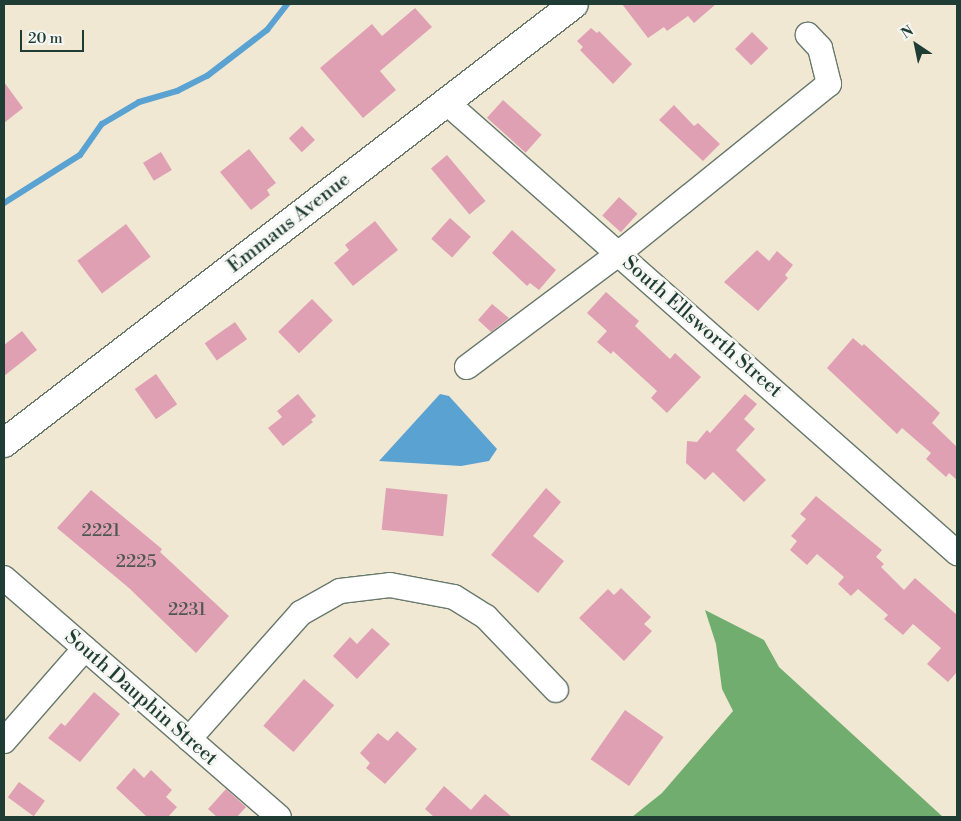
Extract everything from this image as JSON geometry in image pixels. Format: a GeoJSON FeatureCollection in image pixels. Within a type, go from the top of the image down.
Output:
{"type":"FeatureCollection","features":[{"type":"Feature","properties":{"kind":"main road","name":"Emmaus Avenue"},"geometry":{"type":"LineString","coordinates":[[4,443],[574,4]]}},
{"type":"Feature","properties":{"kind":"street"},"geometry":{"type":"LineString","coordinates":[[467,367],[618,254],[829,84],[820,48],[808,35]]}},
{"type":"Feature","properties":{"kind":"street","name":"South Ellsworth Street"},"geometry":{"type":"LineString","coordinates":[[446,102],[957,553]]}},
{"type":"Feature","properties":{"kind":"street","name":"South Dauphin Street"},"geometry":{"type":"LineString","coordinates":[[4,578],[279,817]]}},
{"type":"Feature","properties":{"kind":"street"},"geometry":{"type":"LineString","coordinates":[[189,739],[301,613],[340,591],[390,585],[454,598],[486,617],[556,690]]}},
{"type":"Feature","properties":{"kind":"street"},"geometry":{"type":"LineString","coordinates":[[4,741],[85,648]]}},
{"type":"Feature","properties":{"kind":"green space"},"geometry":{"type":"Polygon","coordinates":[[[705,610],[764,640],[779,667],[943,817],[632,817],[662,793],[733,711],[722,689],[716,644],[705,610]]]}},
{"type":"Feature","properties":{"kind":"water"},"geometry":{"type":"Polygon","coordinates":[[[440,394],[449,396],[497,449],[489,461],[461,466],[379,461],[440,394]]]}},
{"type":"Feature","properties":{"kind":"building"},"geometry":{"type":"Polygon","coordinates":[[[622,4],[716,4],[694,23],[688,16],[667,31],[664,27],[648,38],[622,4]]]}},
{"type":"Feature","properties":{"kind":"building"},"geometry":{"type":"Polygon","coordinates":[[[415,8],[432,27],[380,71],[396,90],[363,118],[320,68],[372,24],[382,36],[415,8]]]}},
{"type":"Feature","properties":{"kind":"building"},"geometry":{"type":"Polygon","coordinates":[[[591,28],[597,33],[599,31],[632,64],[613,84],[580,50],[583,47],[577,41],[591,28]]]}},
{"type":"Feature","properties":{"kind":"building"},"geometry":{"type":"Polygon","coordinates":[[[752,32],[768,48],[751,65],[735,49],[752,32]]]}},
{"type":"Feature","properties":{"kind":"building"},"geometry":{"type":"Polygon","coordinates":[[[4,82],[23,108],[4,123],[4,82]]]}},
{"type":"Feature","properties":{"kind":"building"},"geometry":{"type":"Polygon","coordinates":[[[503,100],[542,135],[526,153],[487,118],[503,100]]]}},
{"type":"Feature","properties":{"kind":"building"},"geometry":{"type":"Polygon","coordinates":[[[674,105],[694,126],[698,123],[720,144],[703,161],[659,120],[674,105]]]}},
{"type":"Feature","properties":{"kind":"building"},"geometry":{"type":"Polygon","coordinates":[[[302,126],[315,140],[302,152],[289,138],[302,126]]]}},
{"type":"Feature","properties":{"kind":"building"},"geometry":{"type":"Polygon","coordinates":[[[249,149],[276,183],[267,190],[270,195],[251,210],[220,172],[249,149]]]}},
{"type":"Feature","properties":{"kind":"building"},"geometry":{"type":"Polygon","coordinates":[[[161,152],[172,170],[154,181],[143,163],[161,152]]]}},
{"type":"Feature","properties":{"kind":"building"},"geometry":{"type":"Polygon","coordinates":[[[447,155],[486,201],[469,214],[431,168],[447,155]]]}},
{"type":"Feature","properties":{"kind":"building"},"geometry":{"type":"Polygon","coordinates":[[[619,197],[638,214],[621,232],[602,216],[619,197]]]}},
{"type":"Feature","properties":{"kind":"building"},"geometry":{"type":"Polygon","coordinates":[[[450,218],[471,237],[452,258],[431,239],[450,218]]]}},
{"type":"Feature","properties":{"kind":"building"},"geometry":{"type":"Polygon","coordinates":[[[375,221],[398,250],[353,286],[334,263],[349,250],[345,245],[375,221]]]}},
{"type":"Feature","properties":{"kind":"building"},"geometry":{"type":"Polygon","coordinates":[[[126,224],[151,257],[102,293],[77,261],[126,224]]]}},
{"type":"Feature","properties":{"kind":"building"},"geometry":{"type":"Polygon","coordinates":[[[512,230],[556,270],[539,290],[530,283],[527,286],[492,253],[512,230]]]}},
{"type":"Feature","properties":{"kind":"building"},"geometry":{"type":"Polygon","coordinates":[[[757,250],[769,261],[777,251],[793,265],[785,275],[788,278],[758,311],[724,282],[757,250]]]}},
{"type":"Feature","properties":{"kind":"building"},"geometry":{"type":"Polygon","coordinates":[[[606,292],[639,321],[635,326],[670,359],[675,353],[701,377],[667,413],[651,398],[657,391],[613,351],[611,354],[597,342],[607,331],[587,313],[606,292]]]}},
{"type":"Feature","properties":{"kind":"building"},"geometry":{"type":"Polygon","coordinates":[[[312,299],[333,321],[299,353],[278,332],[312,299]]]}},
{"type":"Feature","properties":{"kind":"building"},"geometry":{"type":"Polygon","coordinates":[[[492,304],[509,318],[491,332],[478,320],[492,304]]]}},
{"type":"Feature","properties":{"kind":"building"},"geometry":{"type":"Polygon","coordinates":[[[235,322],[247,339],[217,360],[205,343],[235,322]]]}},
{"type":"Feature","properties":{"kind":"building"},"geometry":{"type":"Polygon","coordinates":[[[22,331],[37,350],[4,376],[4,345],[22,331]]]}},
{"type":"Feature","properties":{"kind":"building"},"geometry":{"type":"Polygon","coordinates":[[[853,338],[862,346],[864,344],[940,413],[932,423],[957,447],[957,480],[949,473],[946,477],[926,459],[931,453],[902,428],[897,434],[827,368],[853,338]]]}},
{"type":"Feature","properties":{"kind":"building"},"geometry":{"type":"Polygon","coordinates":[[[156,374],[177,404],[156,419],[135,389],[156,374]]]}},
{"type":"Feature","properties":{"kind":"building"},"geometry":{"type":"Polygon","coordinates":[[[298,394],[316,416],[311,420],[313,422],[283,446],[268,428],[282,417],[277,411],[298,394]]]}},
{"type":"Feature","properties":{"kind":"building"},"geometry":{"type":"Polygon","coordinates":[[[745,394],[757,404],[744,419],[755,429],[736,450],[766,480],[744,502],[713,472],[705,480],[686,463],[687,441],[697,442],[707,430],[710,433],[745,394]]]}},
{"type":"Feature","properties":{"kind":"building"},"geometry":{"type":"Polygon","coordinates":[[[386,488],[448,494],[443,536],[382,530],[386,488]]]}},
{"type":"Feature","properties":{"kind":"building"},"geometry":{"type":"Polygon","coordinates":[[[546,488],[561,502],[533,536],[564,561],[538,593],[491,555],[546,488]]]}},
{"type":"Feature","properties":{"kind":"building"},"geometry":{"type":"Polygon","coordinates":[[[91,490],[162,549],[160,552],[229,616],[196,653],[129,588],[57,528],[91,490]]]}},
{"type":"Feature","properties":{"kind":"building"},"geometry":{"type":"Polygon","coordinates":[[[816,496],[882,550],[876,557],[884,564],[881,567],[904,590],[915,578],[957,615],[957,672],[948,682],[927,664],[941,648],[913,624],[903,635],[884,619],[888,615],[858,589],[851,596],[838,584],[844,577],[817,554],[807,565],[790,550],[797,541],[791,536],[806,519],[800,514],[816,496]]]}},
{"type":"Feature","properties":{"kind":"building"},"geometry":{"type":"Polygon","coordinates":[[[621,588],[651,617],[644,624],[652,631],[624,661],[579,618],[608,589],[614,595],[621,588]]]}},
{"type":"Feature","properties":{"kind":"building"},"geometry":{"type":"Polygon","coordinates":[[[372,628],[390,644],[357,679],[333,656],[350,637],[357,644],[372,628]]]}},
{"type":"Feature","properties":{"kind":"building"},"geometry":{"type":"Polygon","coordinates":[[[304,679],[334,705],[294,752],[263,726],[304,679]]]}},
{"type":"Feature","properties":{"kind":"building"},"geometry":{"type":"Polygon","coordinates":[[[94,692],[120,714],[80,762],[48,738],[61,723],[65,726],[94,692]]]}},
{"type":"Feature","properties":{"kind":"building"},"geometry":{"type":"Polygon","coordinates":[[[625,710],[664,737],[629,786],[591,759],[625,710]]]}},
{"type":"Feature","properties":{"kind":"building"},"geometry":{"type":"Polygon","coordinates":[[[397,731],[417,749],[385,784],[366,768],[370,763],[360,753],[378,733],[388,741],[397,731]]]}},
{"type":"Feature","properties":{"kind":"building"},"geometry":{"type":"Polygon","coordinates":[[[134,768],[144,778],[151,770],[172,790],[166,797],[177,807],[168,817],[147,817],[116,788],[134,768]]]}},
{"type":"Feature","properties":{"kind":"building"},"geometry":{"type":"Polygon","coordinates":[[[19,782],[45,801],[34,816],[8,797],[19,782]]]}},
{"type":"Feature","properties":{"kind":"building"},"geometry":{"type":"Polygon","coordinates":[[[444,786],[471,810],[485,794],[512,817],[434,817],[425,809],[444,786]]]}},
{"type":"Feature","properties":{"kind":"building"},"geometry":{"type":"Polygon","coordinates":[[[226,789],[246,807],[237,817],[217,817],[208,809],[226,789]]]}},
{"type":"Feature","properties":{"kind":"waterway"},"geometry":{"type":"LineString","coordinates":[[4,203],[80,155],[102,124],[139,102],[177,91],[207,76],[267,30],[287,4]]}}]}
